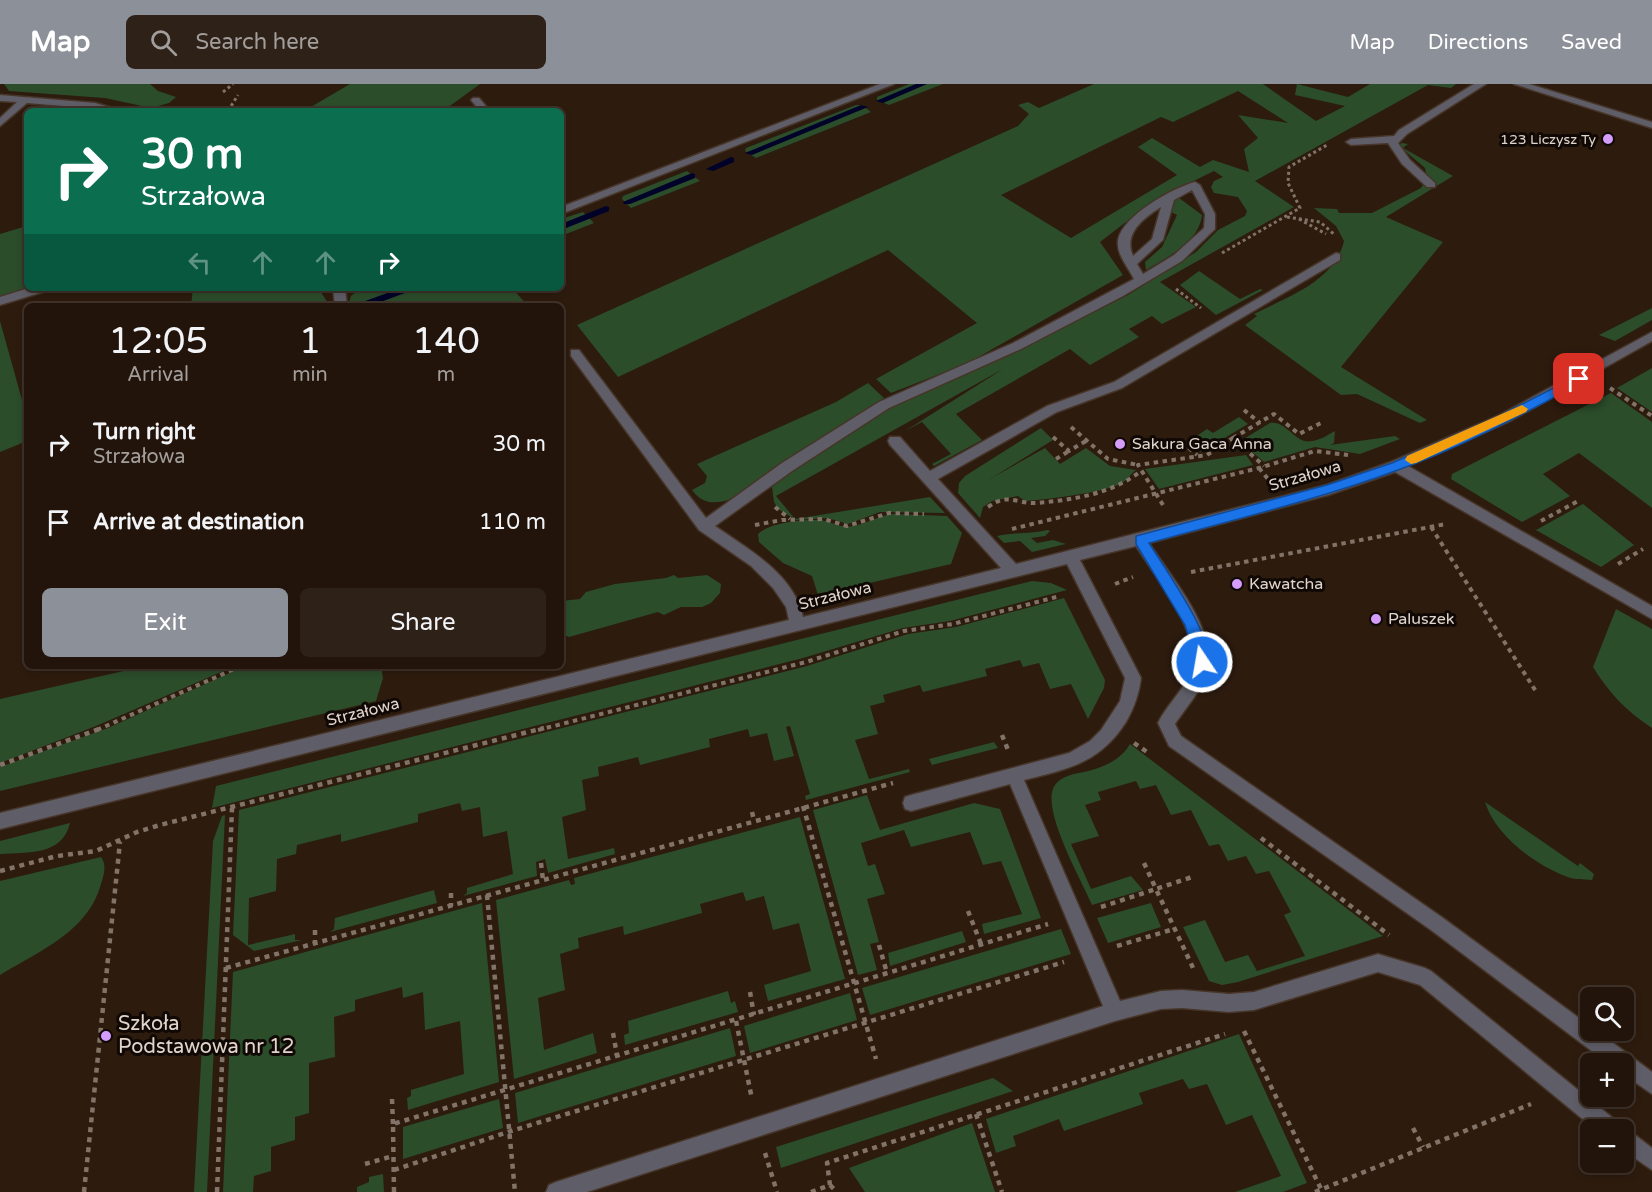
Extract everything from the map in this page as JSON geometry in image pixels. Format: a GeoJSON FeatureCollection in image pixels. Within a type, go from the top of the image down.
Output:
{"type":"FeatureCollection","features":[{"type":"Feature","properties":{"kind":"street"},"geometry":{"type":"LineString","coordinates":[[564,210],[889,84]]}},
{"type":"Feature","properties":{"kind":"street"},"geometry":{"type":"LineString","coordinates":[[1351,142],[1395,139],[1481,84]]}},
{"type":"Feature","properties":{"kind":"street"},"geometry":{"type":"LineString","coordinates":[[1519,84],[1652,125]]}},
{"type":"Feature","properties":{"kind":"street"},"geometry":{"type":"LineString","coordinates":[[0,98],[104,108]]}},
{"type":"Feature","properties":{"kind":"street"},"geometry":{"type":"LineString","coordinates":[[0,123],[25,100]]}},
{"type":"Feature","properties":{"kind":"street"},"geometry":{"type":"LineString","coordinates":[[476,100],[483,108]]}},
{"type":"Feature","properties":{"kind":"street"},"geometry":{"type":"LineString","coordinates":[[1395,139],[1392,143],[1395,150],[1431,185]]}},
{"type":"Feature","properties":{"kind":"street"},"geometry":{"type":"LineString","coordinates":[[707,529],[806,455],[884,405],[1017,346],[1141,280],[1178,258],[1209,229],[1210,214],[1203,196],[1195,185],[1149,209],[1130,225],[1124,245],[1125,253],[1141,280]]}},
{"type":"Feature","properties":{"kind":"street"},"geometry":{"type":"LineString","coordinates":[[1132,262],[1153,248],[1162,232],[1169,197]]}},
{"type":"Feature","properties":{"kind":"street"},"geometry":{"type":"LineString","coordinates":[[928,478],[1052,409],[1118,385],[1336,257]]}},
{"type":"Feature","properties":{"kind":"street"},"geometry":{"type":"LineString","coordinates":[[0,301],[32,291]]}},
{"type":"Feature","properties":{"kind":"street","name":"Strzałowa"},"geometry":{"type":"LineString","coordinates":[[0,821],[1140,540],[1328,489],[1396,466],[1503,419],[1579,379],[1652,336]]}},
{"type":"Feature","properties":{"kind":"street"},"geometry":{"type":"LineString","coordinates":[[575,353],[707,529],[767,571],[793,605],[797,624]]}},
{"type":"Feature","properties":{"kind":"street"},"geometry":{"type":"LineString","coordinates":[[896,441],[1013,571]]}},
{"type":"Feature","properties":{"kind":"street"},"geometry":{"type":"LineString","coordinates":[[1396,466],[1652,614]]}},
{"type":"Feature","properties":{"kind":"street"},"geometry":{"type":"LineString","coordinates":[[1140,540],[1191,622],[1198,638],[1202,662],[1197,676],[1166,723],[1175,741],[1437,924],[1652,1084]]}},
{"type":"Feature","properties":{"kind":"street"},"geometry":{"type":"LineString","coordinates":[[911,803],[1090,752],[1113,727],[1128,705],[1133,678],[1071,557]]}},
{"type":"Feature","properties":{"kind":"street"},"geometry":{"type":"LineString","coordinates":[[1014,775],[1115,1012]]}},
{"type":"Feature","properties":{"kind":"street"},"geometry":{"type":"LineString","coordinates":[[556,1192],[1115,1012],[1161,1000],[1254,1001],[1378,963],[1425,977],[1599,1119]]}},
{"type":"Feature","properties":{"kind":"street"},"geometry":{"type":"LineString","coordinates":[[1634,1146],[1652,1160]]}},
{"type":"Feature","properties":{"kind":"path"},"geometry":{"type":"LineString","coordinates":[[224,92],[233,84]]}},
{"type":"Feature","properties":{"kind":"path"},"geometry":{"type":"LineString","coordinates":[[230,108],[238,95]]}},
{"type":"Feature","properties":{"kind":"path"},"geometry":{"type":"LineString","coordinates":[[1215,257],[1300,208],[1288,183],[1288,167],[1328,145]]}},
{"type":"Feature","properties":{"kind":"path"},"geometry":{"type":"LineString","coordinates":[[1284,217],[1313,219],[1328,225],[1336,237],[1336,257]]}},
{"type":"Feature","properties":{"kind":"path"},"geometry":{"type":"LineString","coordinates":[[1297,218],[1308,226],[1336,237]]}},
{"type":"Feature","properties":{"kind":"path"},"geometry":{"type":"LineString","coordinates":[[1174,282],[1176,289],[1224,324]]}},
{"type":"Feature","properties":{"kind":"path"},"geometry":{"type":"LineString","coordinates":[[1616,392],[1652,416]]}},
{"type":"Feature","properties":{"kind":"path"},"geometry":{"type":"LineString","coordinates":[[1052,409],[1104,459],[1138,465],[1207,455],[1274,414],[1299,434],[1323,422]]}},
{"type":"Feature","properties":{"kind":"path"},"geometry":{"type":"LineString","coordinates":[[1244,410],[1260,423]]}},
{"type":"Feature","properties":{"kind":"path"},"geometry":{"type":"LineString","coordinates":[[1033,420],[1070,451]]}},
{"type":"Feature","properties":{"kind":"path"},"geometry":{"type":"LineString","coordinates":[[1233,438],[1265,466]]}},
{"type":"Feature","properties":{"kind":"path"},"geometry":{"type":"LineString","coordinates":[[1056,459],[1086,441]]}},
{"type":"Feature","properties":{"kind":"path"},"geometry":{"type":"LineString","coordinates":[[1182,442],[1197,455]]}},
{"type":"Feature","properties":{"kind":"path"},"geometry":{"type":"LineString","coordinates":[[1142,471],[1126,482],[1102,492],[1035,503],[1025,503],[1017,498],[997,501],[984,511],[979,534],[1156,494],[1315,451],[1350,455]]}},
{"type":"Feature","properties":{"kind":"path"},"geometry":{"type":"LineString","coordinates":[[1138,465],[1177,530]]}},
{"type":"Feature","properties":{"kind":"path"},"geometry":{"type":"LineString","coordinates":[[1515,535],[1580,500]]}},
{"type":"Feature","properties":{"kind":"path"},"geometry":{"type":"LineString","coordinates":[[707,529],[782,520],[824,519],[847,525],[889,513],[962,515]]}},
{"type":"Feature","properties":{"kind":"path"},"geometry":{"type":"LineString","coordinates":[[0,871],[57,856],[96,851],[120,842],[137,832],[806,662],[904,631],[953,624],[1031,602],[1121,582],[1156,566],[1187,572],[1484,517]]}},
{"type":"Feature","properties":{"kind":"path"},"geometry":{"type":"LineString","coordinates":[[1431,527],[1537,693]]}},
{"type":"Feature","properties":{"kind":"path"},"geometry":{"type":"LineString","coordinates":[[0,765],[107,726],[234,669]]}},
{"type":"Feature","properties":{"kind":"path"},"geometry":{"type":"LineString","coordinates":[[1113,727],[1151,755]]}},
{"type":"Feature","properties":{"kind":"path"},"geometry":{"type":"LineString","coordinates":[[1002,735],[1009,752]]}},
{"type":"Feature","properties":{"kind":"path"},"geometry":{"type":"LineString","coordinates":[[997,755],[1019,750]]}},
{"type":"Feature","properties":{"kind":"path"},"geometry":{"type":"LineString","coordinates":[[226,968],[894,782]]}},
{"type":"Feature","properties":{"kind":"path"},"geometry":{"type":"LineString","coordinates":[[803,806],[885,1087]]}},
{"type":"Feature","properties":{"kind":"path"},"geometry":{"type":"LineString","coordinates":[[216,1192],[232,808]]}},
{"type":"Feature","properties":{"kind":"path"},"geometry":{"type":"LineString","coordinates":[[752,812],[754,820]]}},
{"type":"Feature","properties":{"kind":"path"},"geometry":{"type":"LineString","coordinates":[[1253,832],[1393,938],[1378,963]]}},
{"type":"Feature","properties":{"kind":"path"},"geometry":{"type":"LineString","coordinates":[[84,1192],[120,842]]}},
{"type":"Feature","properties":{"kind":"path"},"geometry":{"type":"LineString","coordinates":[[1144,862],[1209,1001]]}},
{"type":"Feature","properties":{"kind":"path"},"geometry":{"type":"LineString","coordinates":[[541,863],[543,880]]}},
{"type":"Feature","properties":{"kind":"path"},"geometry":{"type":"LineString","coordinates":[[393,1124],[1076,916],[1192,877]]}},
{"type":"Feature","properties":{"kind":"path"},"geometry":{"type":"LineString","coordinates":[[450,893],[451,906]]}},
{"type":"Feature","properties":{"kind":"path"},"geometry":{"type":"LineString","coordinates":[[487,895],[515,1192]]}},
{"type":"Feature","properties":{"kind":"path"},"geometry":{"type":"LineString","coordinates":[[968,910],[981,944]]}},
{"type":"Feature","properties":{"kind":"path"},"geometry":{"type":"LineString","coordinates":[[394,1170],[511,1131],[1174,929]]}},
{"type":"Feature","properties":{"kind":"path"},"geometry":{"type":"LineString","coordinates":[[315,930],[315,943]]}},
{"type":"Feature","properties":{"kind":"path"},"geometry":{"type":"LineString","coordinates":[[879,945],[887,973]]}},
{"type":"Feature","properties":{"kind":"path"},"geometry":{"type":"LineString","coordinates":[[750,992],[754,1015]]}},
{"type":"Feature","properties":{"kind":"path"},"geometry":{"type":"LineString","coordinates":[[837,1192],[830,1185],[827,1163],[1254,1025]]}},
{"type":"Feature","properties":{"kind":"path"},"geometry":{"type":"LineString","coordinates":[[1243,1028],[1321,1189]]}},
{"type":"Feature","properties":{"kind":"path"},"geometry":{"type":"LineString","coordinates":[[613,1033],[617,1055]]}},
{"type":"Feature","properties":{"kind":"path"},"geometry":{"type":"LineString","coordinates":[[392,1099],[394,1192]]}},
{"type":"Feature","properties":{"kind":"path"},"geometry":{"type":"LineString","coordinates":[[1315,1192],[1534,1102]]}},
{"type":"Feature","properties":{"kind":"path"},"geometry":{"type":"LineString","coordinates":[[976,1114],[1002,1192]]}},
{"type":"Feature","properties":{"kind":"path"},"geometry":{"type":"LineString","coordinates":[[1413,1128],[1424,1148]]}},
{"type":"Feature","properties":{"kind":"path"},"geometry":{"type":"LineString","coordinates":[[365,1164],[393,1156]]}},
{"type":"Feature","properties":{"kind":"path"},"geometry":{"type":"LineString","coordinates":[[811,1192],[830,1185]]}},
{"type":"Feature","properties":{"kind":"green space"},"geometry":{"type":"Polygon","coordinates":[[[4,84],[150,84],[158,91],[176,97],[169,103],[151,108],[105,98],[9,91],[4,84]]]}},
{"type":"Feature","properties":{"kind":"green space"},"geometry":{"type":"Polygon","coordinates":[[[350,84],[480,84],[447,108],[309,108],[350,84]]]}},
{"type":"Feature","properties":{"kind":"green space"},"geometry":{"type":"Polygon","coordinates":[[[909,84],[943,84],[889,105],[877,100],[877,97],[909,84]]]}},
{"type":"Feature","properties":{"kind":"green space"},"geometry":{"type":"Polygon","coordinates":[[[1094,84],[1263,84],[1316,121],[1345,106],[1295,95],[1297,84],[1348,97],[1370,84],[1456,84],[1451,88],[1428,85],[1255,181],[1294,207],[1160,282],[1196,307],[1162,324],[1152,316],[1129,329],[1139,337],[1090,365],[1070,349],[956,414],[982,440],[934,466],[932,464],[951,454],[922,422],[905,431],[1003,369],[776,496],[795,519],[930,497],[945,513],[880,512],[848,524],[828,518],[796,520],[778,509],[774,502],[772,487],[777,480],[898,403],[930,387],[1013,353],[1128,295],[1196,252],[1218,230],[1245,216],[1247,211],[1238,197],[1214,193],[1211,187],[1214,181],[1223,177],[1214,171],[1171,192],[1202,215],[1195,234],[1172,254],[1146,270],[1145,262],[1162,247],[1177,215],[1152,202],[1100,242],[1123,275],[968,363],[891,393],[876,379],[977,323],[888,250],[618,377],[577,325],[1018,126],[1029,114],[1018,105],[1028,102],[1039,108],[1094,84]],[[1238,91],[1173,122],[1161,117],[1001,195],[1071,238],[1177,175],[1138,147],[1152,138],[1200,167],[1213,160],[1249,172],[1244,149],[1258,138],[1238,115],[1288,123],[1238,91]]]}},
{"type":"Feature","properties":{"kind":"green space"},"geometry":{"type":"Polygon","coordinates":[[[856,105],[862,105],[871,112],[756,158],[745,151],[746,148],[856,105]]]}},
{"type":"Feature","properties":{"kind":"green space"},"geometry":{"type":"Polygon","coordinates":[[[1408,144],[1403,148],[1453,176],[1386,217],[1443,242],[1341,367],[1427,420],[1420,423],[1357,394],[1341,395],[1245,325],[1257,316],[1254,314],[1308,286],[1331,267],[1339,255],[1344,241],[1336,226],[1314,208],[1337,209],[1339,213],[1372,213],[1421,188],[1427,178],[1425,168],[1398,145],[1408,144]]]}},
{"type":"Feature","properties":{"kind":"green space"},"geometry":{"type":"Polygon","coordinates":[[[687,171],[700,181],[631,208],[622,199],[623,196],[687,171]]]}},
{"type":"Feature","properties":{"kind":"green space"},"geometry":{"type":"Polygon","coordinates":[[[583,212],[594,223],[564,235],[564,218],[583,212]]]}},
{"type":"Feature","properties":{"kind":"green space"},"geometry":{"type":"Polygon","coordinates":[[[24,227],[24,290],[0,298],[0,234],[24,227]]]}},
{"type":"Feature","properties":{"kind":"green space"},"geometry":{"type":"Polygon","coordinates":[[[1199,271],[1240,299],[1260,289],[1263,290],[1216,315],[1180,285],[1199,271]]]}},
{"type":"Feature","properties":{"kind":"green space"},"geometry":{"type":"Polygon","coordinates":[[[193,291],[320,291],[328,303],[191,303],[193,291]]]}},
{"type":"Feature","properties":{"kind":"green space"},"geometry":{"type":"Polygon","coordinates":[[[357,291],[515,291],[525,303],[349,303],[351,296],[357,291]]]}},
{"type":"Feature","properties":{"kind":"green space"},"geometry":{"type":"Polygon","coordinates":[[[1652,308],[1652,320],[1615,341],[1599,335],[1652,308]]]}},
{"type":"Feature","properties":{"kind":"green space"},"geometry":{"type":"Polygon","coordinates":[[[0,321],[24,407],[24,442],[0,452],[0,321]]]}},
{"type":"Feature","properties":{"kind":"green space"},"geometry":{"type":"Polygon","coordinates":[[[1652,368],[1652,412],[1617,388],[1652,368]]]}},
{"type":"Feature","properties":{"kind":"green space"},"geometry":{"type":"Polygon","coordinates":[[[868,383],[884,398],[732,499],[720,502],[705,501],[692,490],[705,483],[707,476],[697,464],[836,402],[868,383]]]}},
{"type":"Feature","properties":{"kind":"green space"},"geometry":{"type":"Polygon","coordinates":[[[1611,393],[1652,422],[1652,508],[1579,453],[1543,474],[1570,496],[1522,522],[1451,479],[1452,474],[1611,393]]]}},
{"type":"Feature","properties":{"kind":"green space"},"geometry":{"type":"Polygon","coordinates":[[[1239,417],[1248,424],[1201,452],[1188,442],[1207,429],[1213,433],[1239,417]]]}},
{"type":"Feature","properties":{"kind":"green space"},"geometry":{"type":"Polygon","coordinates":[[[1270,423],[1281,425],[1306,441],[1318,440],[1335,431],[1334,443],[1330,445],[1395,436],[1400,439],[1360,454],[1315,447],[1264,462],[1243,444],[1242,440],[1270,423]]]}},
{"type":"Feature","properties":{"kind":"green space"},"geometry":{"type":"Polygon","coordinates":[[[1041,428],[1053,440],[990,479],[1045,448],[1060,464],[1086,448],[1110,466],[1136,470],[1122,483],[1090,492],[1025,501],[1018,496],[992,501],[983,507],[980,518],[958,493],[959,483],[965,476],[1041,428]]]}},
{"type":"Feature","properties":{"kind":"green space"},"geometry":{"type":"Polygon","coordinates":[[[1246,455],[1253,465],[1159,489],[1145,469],[1246,455]]]}},
{"type":"Feature","properties":{"kind":"green space"},"geometry":{"type":"Polygon","coordinates":[[[1583,504],[1634,545],[1601,567],[1536,530],[1583,504]]]}},
{"type":"Feature","properties":{"kind":"green space"},"geometry":{"type":"Polygon","coordinates":[[[893,514],[947,516],[962,533],[951,564],[818,595],[812,576],[783,563],[759,542],[758,534],[771,526],[780,524],[818,520],[849,526],[893,514]]]}},
{"type":"Feature","properties":{"kind":"green space"},"geometry":{"type":"Polygon","coordinates":[[[1050,531],[1045,536],[1031,538],[1037,543],[1053,540],[1066,544],[1032,552],[1020,541],[1004,543],[997,536],[1035,532],[1050,531]]]}},
{"type":"Feature","properties":{"kind":"green space"},"geometry":{"type":"Polygon","coordinates":[[[674,575],[678,578],[707,575],[721,584],[720,593],[711,603],[702,607],[681,607],[664,615],[658,612],[569,637],[564,635],[564,601],[580,599],[586,592],[615,584],[674,575]]]}},
{"type":"Feature","properties":{"kind":"green space"},"geometry":{"type":"Polygon","coordinates":[[[1032,581],[1051,583],[1067,590],[950,621],[903,628],[803,658],[212,808],[216,786],[1032,581]]]}},
{"type":"Feature","properties":{"kind":"green space"},"geometry":{"type":"Polygon","coordinates":[[[1064,598],[1105,680],[1104,688],[1088,719],[1071,684],[1050,689],[1039,663],[1023,667],[1020,660],[985,669],[987,676],[923,692],[920,685],[883,695],[885,702],[870,706],[878,734],[855,740],[869,779],[909,769],[910,772],[806,800],[805,796],[810,794],[790,726],[786,727],[794,756],[774,761],[767,733],[750,737],[748,729],[709,739],[710,747],[640,765],[638,757],[598,767],[599,776],[582,780],[586,810],[562,817],[568,859],[614,848],[615,854],[548,873],[545,859],[536,862],[537,876],[463,896],[467,893],[467,888],[513,874],[507,831],[483,837],[480,807],[462,811],[460,803],[418,814],[418,822],[341,842],[341,834],[297,845],[296,854],[277,859],[276,891],[249,898],[248,945],[295,934],[295,940],[302,940],[254,951],[233,935],[239,810],[807,666],[908,634],[956,627],[1064,598]]]}},
{"type":"Feature","properties":{"kind":"green space"},"geometry":{"type":"Polygon","coordinates":[[[1616,609],[1652,629],[1652,728],[1619,701],[1593,667],[1616,609]]]}},
{"type":"Feature","properties":{"kind":"green space"},"geometry":{"type":"Polygon","coordinates":[[[133,669],[228,669],[96,726],[0,763],[0,699],[133,669]]]}},
{"type":"Feature","properties":{"kind":"green space"},"geometry":{"type":"Polygon","coordinates":[[[238,669],[382,669],[383,678],[376,701],[0,791],[0,767],[108,728],[238,669]]]}},
{"type":"Feature","properties":{"kind":"green space"},"geometry":{"type":"Polygon","coordinates":[[[994,742],[998,748],[932,765],[929,759],[994,742]]]}},
{"type":"Feature","properties":{"kind":"green space"},"geometry":{"type":"Polygon","coordinates":[[[1130,744],[1383,936],[1238,982],[1222,985],[1209,981],[1183,927],[1205,920],[1225,962],[1248,955],[1257,971],[1305,956],[1284,915],[1291,912],[1269,871],[1256,874],[1246,856],[1228,861],[1219,844],[1209,846],[1191,810],[1171,815],[1156,785],[1140,789],[1136,781],[1098,792],[1101,800],[1085,805],[1099,836],[1071,844],[1091,889],[1131,876],[1143,890],[1092,905],[1057,826],[1052,795],[1055,785],[1064,777],[1110,763],[1130,744]]]}},
{"type":"Feature","properties":{"kind":"green space"},"geometry":{"type":"Polygon","coordinates":[[[867,795],[880,830],[974,803],[1000,809],[1041,918],[984,934],[982,924],[1022,914],[1001,861],[983,865],[970,832],[911,847],[904,830],[861,843],[868,866],[875,864],[885,894],[867,899],[879,942],[870,944],[877,970],[858,975],[813,810],[867,795]]]}},
{"type":"Feature","properties":{"kind":"green space"},"geometry":{"type":"Polygon","coordinates":[[[1485,802],[1578,866],[1580,863],[1594,874],[1592,880],[1568,877],[1553,871],[1529,856],[1497,826],[1485,802]]]}},
{"type":"Feature","properties":{"kind":"green space"},"geometry":{"type":"Polygon","coordinates":[[[225,815],[207,1192],[194,1192],[213,841],[222,816],[225,815]]]}},
{"type":"Feature","properties":{"kind":"green space"},"geometry":{"type":"Polygon","coordinates":[[[800,817],[845,979],[768,1001],[764,985],[811,971],[799,923],[773,930],[764,896],[746,901],[743,892],[700,904],[702,913],[624,935],[623,926],[578,938],[579,948],[560,954],[565,990],[538,998],[544,1050],[593,1033],[597,1053],[514,1079],[496,900],[569,880],[571,885],[575,884],[574,878],[800,817]]]}},
{"type":"Feature","properties":{"kind":"green space"},"geometry":{"type":"Polygon","coordinates":[[[70,823],[66,834],[52,847],[32,852],[0,854],[0,841],[70,823]]]}},
{"type":"Feature","properties":{"kind":"green space"},"geometry":{"type":"Polygon","coordinates":[[[101,857],[104,867],[103,877],[95,901],[74,928],[46,948],[0,975],[0,881],[101,857]]]}},
{"type":"Feature","properties":{"kind":"green space"},"geometry":{"type":"Polygon","coordinates":[[[434,890],[437,903],[330,932],[334,929],[335,918],[434,890]]]}},
{"type":"Feature","properties":{"kind":"green space"},"geometry":{"type":"Polygon","coordinates":[[[482,903],[499,1082],[408,1110],[407,1098],[411,1096],[411,1090],[464,1074],[460,1021],[425,1030],[423,992],[403,998],[402,987],[355,1000],[355,1011],[334,1017],[335,1057],[309,1063],[309,1113],[295,1117],[295,1140],[271,1147],[271,1171],[254,1176],[253,1192],[223,1192],[233,972],[482,903]]]}},
{"type":"Feature","properties":{"kind":"green space"},"geometry":{"type":"Polygon","coordinates":[[[1151,903],[1161,927],[1108,943],[1097,918],[1151,903]]]}},
{"type":"Feature","properties":{"kind":"green space"},"geometry":{"type":"Polygon","coordinates":[[[1061,929],[1071,954],[870,1015],[862,988],[1061,929]]]}},
{"type":"Feature","properties":{"kind":"green space"},"geometry":{"type":"Polygon","coordinates":[[[962,931],[966,942],[890,966],[888,953],[962,931]]]}},
{"type":"Feature","properties":{"kind":"green space"},"geometry":{"type":"Polygon","coordinates":[[[728,991],[731,1003],[735,1001],[738,1012],[625,1045],[624,1035],[629,1033],[628,1021],[728,991]]]}},
{"type":"Feature","properties":{"kind":"green space"},"geometry":{"type":"Polygon","coordinates":[[[850,993],[857,1020],[750,1053],[744,1026],[850,993]]]}},
{"type":"Feature","properties":{"kind":"green space"},"geometry":{"type":"Polygon","coordinates":[[[730,1028],[736,1056],[518,1123],[515,1093],[730,1028]]]}},
{"type":"Feature","properties":{"kind":"green space"},"geometry":{"type":"Polygon","coordinates":[[[1239,1034],[1307,1183],[1283,1192],[1235,1192],[1281,1176],[1252,1115],[1226,1125],[1207,1084],[1189,1089],[1183,1079],[1139,1093],[1143,1104],[1064,1131],[1059,1119],[1013,1136],[1016,1146],[996,1153],[986,1119],[1239,1034]]]}},
{"type":"Feature","properties":{"kind":"green space"},"geometry":{"type":"Polygon","coordinates":[[[993,1078],[1013,1091],[781,1168],[776,1147],[993,1078]]]}},
{"type":"Feature","properties":{"kind":"green space"},"geometry":{"type":"Polygon","coordinates":[[[499,1099],[503,1128],[403,1159],[403,1127],[499,1099]]]}},
{"type":"Feature","properties":{"kind":"green space"},"geometry":{"type":"Polygon","coordinates":[[[972,1123],[995,1192],[865,1192],[849,1168],[972,1123]]]}},
{"type":"Feature","properties":{"kind":"green space"},"geometry":{"type":"Polygon","coordinates":[[[383,1174],[384,1192],[357,1192],[357,1187],[369,1182],[369,1177],[383,1174]]]}},
{"type":"Feature","properties":{"kind":"waterway"},"geometry":{"type":"LineString","coordinates":[[880,101],[923,84]]}},
{"type":"Feature","properties":{"kind":"waterway"},"geometry":{"type":"LineString","coordinates":[[749,153],[864,107]]}},
{"type":"Feature","properties":{"kind":"waterway"},"geometry":{"type":"LineString","coordinates":[[710,169],[731,160]]}},
{"type":"Feature","properties":{"kind":"waterway"},"geometry":{"type":"LineString","coordinates":[[627,202],[692,176]]}},
{"type":"Feature","properties":{"kind":"waterway"},"geometry":{"type":"LineString","coordinates":[[594,214],[606,209]]}},
{"type":"Feature","properties":{"kind":"waterway"},"geometry":{"type":"LineString","coordinates":[[564,226],[588,216]]}},
{"type":"Feature","properties":{"kind":"waterway"},"geometry":{"type":"LineString","coordinates":[[368,303],[402,291]]}},
{"type":"Feature","properties":{"kind":"slow traffic"},"geometry":{"type":"LineString","coordinates":[[1411,460],[1522,409]]}},
{"type":"Feature","properties":{"kind":"place","name":"123 Liczysz Ty"},"geometry":{"type":"Point","coordinates":[1608,139]}},
{"type":"Feature","properties":{"kind":"place","name":"Sakura Gaca Anna"},"geometry":{"type":"Point","coordinates":[1120,444]}},
{"type":"Feature","properties":{"kind":"place","name":"Kawatcha"},"geometry":{"type":"Point","coordinates":[1237,584]}},
{"type":"Feature","properties":{"kind":"place","name":"Paluszek"},"geometry":{"type":"Point","coordinates":[1376,619]}},
{"type":"Feature","properties":{"kind":"place","name":"Szkoła Podstawowa nr 12"},"geometry":{"type":"Point","coordinates":[106,1036]}},
{"type":"Feature","properties":{"kind":"route"},"geometry":{"type":"LineString","coordinates":[[1202,662],[1198,638],[1191,622],[1140,540],[1328,489],[1396,466],[1503,419],[1579,379]]}}]}
